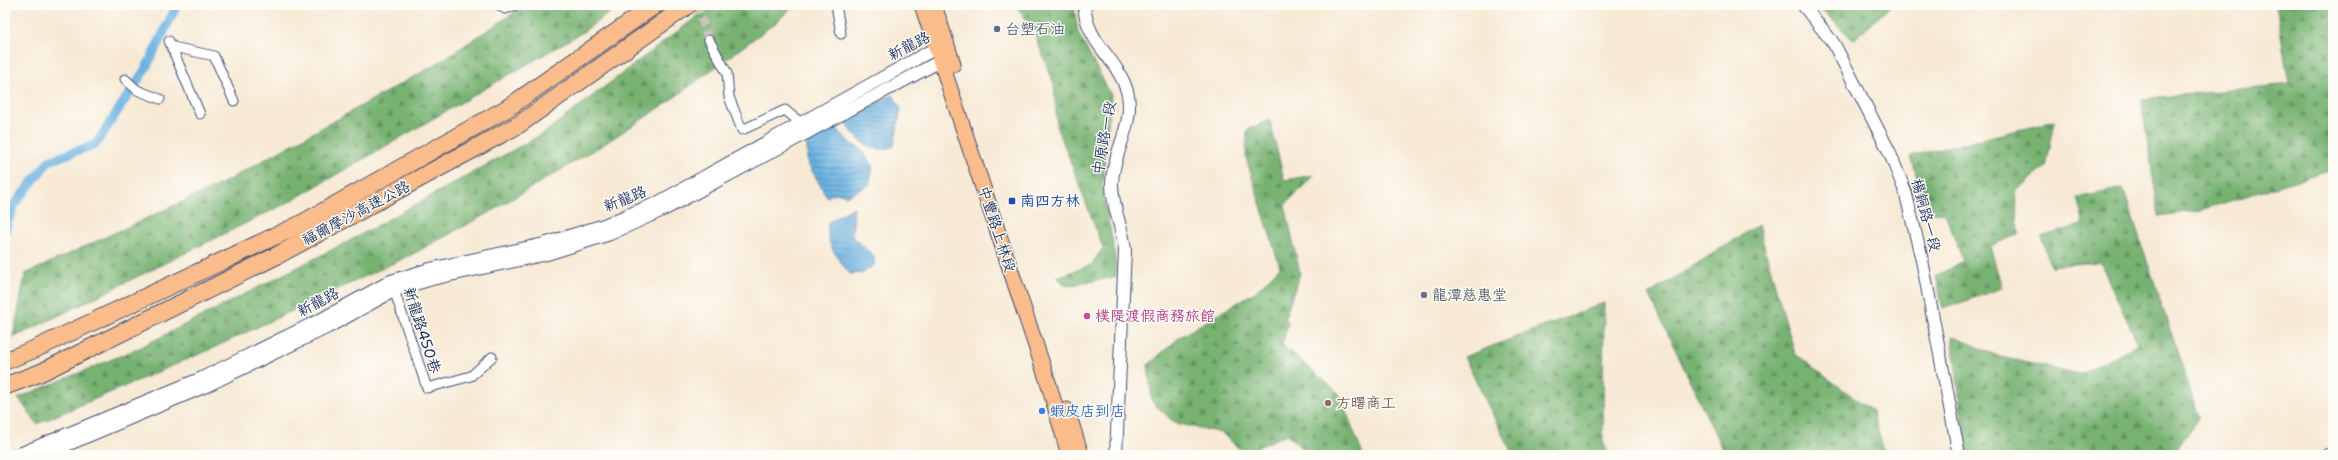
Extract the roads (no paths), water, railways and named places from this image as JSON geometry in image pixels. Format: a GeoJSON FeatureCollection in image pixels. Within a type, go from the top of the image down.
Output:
{"type":"FeatureCollection","features":[{"type":"Feature","properties":{"kind":"highway","name":"福爾摩沙高速公路"},"geometry":{"type":"LineString","coordinates":[[5,361],[35,349],[301,224],[506,109],[655,5]]}},
{"type":"Feature","properties":{"kind":"highway","name":"福爾摩沙高速公路"},"geometry":{"type":"LineString","coordinates":[[5,386],[40,373],[278,256],[518,125],[688,5]]}},
{"type":"Feature","properties":{"kind":"main road","name":"中豐路上林段"},"geometry":{"type":"LineString","coordinates":[[922,5],[942,52],[1081,455]]}},
{"type":"Feature","properties":{"kind":"main road","name":"中豐路上林段"},"geometry":{"type":"LineString","coordinates":[[934,5],[942,52],[1052,397],[1069,455]]}},
{"type":"Feature","properties":{"kind":"street"},"geometry":{"type":"LineString","coordinates":[[499,5],[504,9],[516,5]]}},
{"type":"Feature","properties":{"kind":"street"},"geometry":{"type":"LineString","coordinates":[[836,5],[841,34]]}},
{"type":"Feature","properties":{"kind":"street","name":"中原路一段"},"geometry":{"type":"LineString","coordinates":[[1084,5],[1086,24],[1097,43],[1118,72],[1127,91],[1128,103],[1124,135],[1114,164],[1112,183],[1114,212],[1122,229],[1125,249],[1116,455]]}},
{"type":"Feature","properties":{"kind":"street","name":"楊銅路一段"},"geometry":{"type":"LineString","coordinates":[[1803,5],[1834,44],[1889,151],[1905,191],[1922,260],[1959,455]]}},
{"type":"Feature","properties":{"kind":"street"},"geometry":{"type":"LineString","coordinates":[[710,40],[727,73],[729,97],[742,130],[785,110],[801,123]]}},
{"type":"Feature","properties":{"kind":"street"},"geometry":{"type":"LineString","coordinates":[[200,114],[171,44],[214,56],[234,102]]}},
{"type":"Feature","properties":{"kind":"street","name":"新龍路"},"geometry":{"type":"LineString","coordinates":[[17,455],[202,378],[320,320],[430,269],[544,244],[604,225],[657,203],[801,123],[942,52]]}},
{"type":"Feature","properties":{"kind":"street","name":"新龍路"},"geometry":{"type":"LineString","coordinates":[[43,455],[206,386],[328,327],[393,286],[546,254],[610,234],[667,208],[942,52]]}},
{"type":"Feature","properties":{"kind":"street"},"geometry":{"type":"LineString","coordinates":[[125,80],[137,90],[160,99]]}},
{"type":"Feature","properties":{"kind":"street","name":"新龍路450巷"},"geometry":{"type":"LineString","coordinates":[[393,286],[427,388],[471,376],[492,357]]}},
{"type":"Feature","properties":{"kind":"street"},"geometry":{"type":"LineString","coordinates":[[2326,455],[2333,451]]}},
{"type":"Feature","properties":{"kind":"water"},"geometry":{"type":"Polygon","coordinates":[[[893,95],[901,109],[894,146],[886,149],[879,149],[864,143],[852,132],[844,119],[893,95]]]}},
{"type":"Feature","properties":{"kind":"water"},"geometry":{"type":"Polygon","coordinates":[[[834,125],[851,144],[861,149],[873,167],[869,185],[846,196],[836,193],[827,197],[807,162],[807,141],[834,125]]]}},
{"type":"Feature","properties":{"kind":"water"},"geometry":{"type":"Polygon","coordinates":[[[854,207],[852,237],[874,256],[874,265],[863,273],[850,274],[830,244],[828,237],[828,222],[854,207]]]}},
{"type":"Feature","properties":{"kind":"waterway"},"geometry":{"type":"LineString","coordinates":[[5,231],[14,205],[49,161],[96,144],[146,68],[177,5]]}},
{"type":"Feature","properties":{"kind":"tunnel"},"geometry":{"type":"LineString","coordinates":[[697,5],[709,40]]}},
{"type":"Feature","properties":{"kind":"place","name":"台塑石油"},"geometry":{"type":"Point","coordinates":[997,29]}},
{"type":"Feature","properties":{"kind":"place","name":"南四方林"},"geometry":{"type":"Point","coordinates":[1012,201]}},
{"type":"Feature","properties":{"kind":"place","name":"龍潭慈惠堂"},"geometry":{"type":"Point","coordinates":[1424,295]}},
{"type":"Feature","properties":{"kind":"place","name":"樸隄渡假商務旅館"},"geometry":{"type":"Point","coordinates":[1087,316]}},
{"type":"Feature","properties":{"kind":"place","name":"方曙商工"},"geometry":{"type":"Point","coordinates":[1328,403]}},
{"type":"Feature","properties":{"kind":"place","name":"蝦皮店到店"},"geometry":{"type":"Point","coordinates":[1042,411]}}]}
